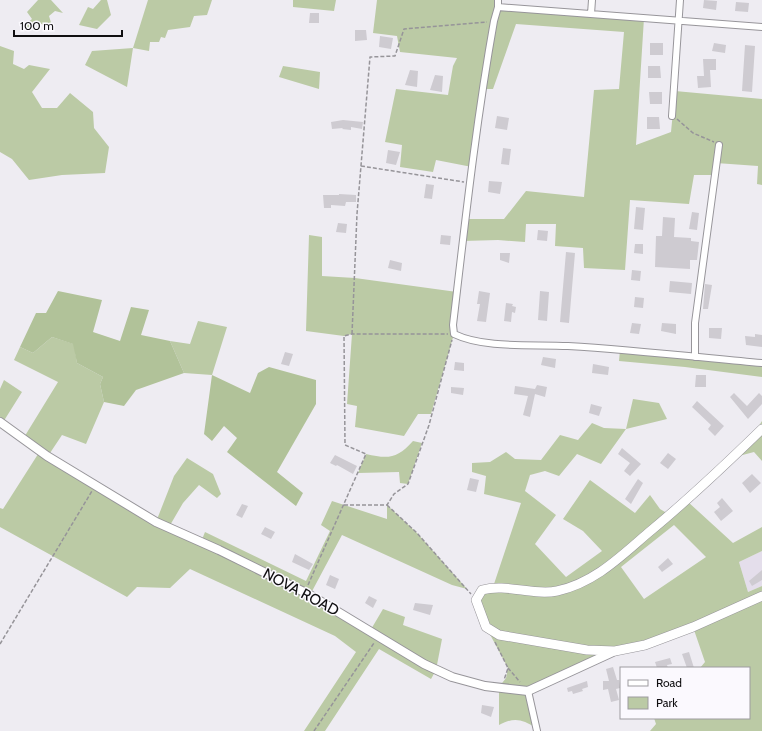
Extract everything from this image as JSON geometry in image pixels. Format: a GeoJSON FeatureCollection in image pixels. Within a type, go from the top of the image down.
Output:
{"type":"FeatureCollection","features":[{"type":"Feature","properties":{"kind":"main road"},"geometry":{"type":"LineString","coordinates":[[762,429],[687,501],[603,571],[578,584],[556,591],[493,587],[482,590],[476,600],[486,627],[499,635],[587,650],[615,651],[645,645],[693,627],[762,596]]}},
{"type":"Feature","properties":{"kind":"street"},"geometry":{"type":"LineString","coordinates":[[498,0],[475,137],[453,325],[454,334],[466,340],[513,344],[569,346],[762,363]]}},
{"type":"Feature","properties":{"kind":"street"},"geometry":{"type":"LineString","coordinates":[[591,14],[592,0]]}},
{"type":"Feature","properties":{"kind":"street"},"geometry":{"type":"LineString","coordinates":[[672,116],[680,0]]}},
{"type":"Feature","properties":{"kind":"street"},"geometry":{"type":"LineString","coordinates":[[498,7],[762,27]]}},
{"type":"Feature","properties":{"kind":"street"},"geometry":{"type":"LineString","coordinates":[[695,357],[695,323],[719,145]]}},
{"type":"Feature","properties":{"kind":"street","name":"NOVA ROAD"},"geometry":{"type":"LineString","coordinates":[[0,422],[47,456],[156,522],[219,550],[305,592],[424,664],[452,678],[528,691]]}},
{"type":"Feature","properties":{"kind":"street"},"geometry":{"type":"LineString","coordinates":[[537,731],[528,691],[615,651]]}},
{"type":"Feature","properties":{"kind":"path"},"geometry":{"type":"LineString","coordinates":[[352,334],[361,166],[370,57],[395,56],[404,29],[494,21]]}},
{"type":"Feature","properties":{"kind":"path"},"geometry":{"type":"LineString","coordinates":[[672,116],[693,132],[719,145]]}},
{"type":"Feature","properties":{"kind":"path"},"geometry":{"type":"LineString","coordinates":[[361,166],[470,183]]}},
{"type":"Feature","properties":{"kind":"path"},"geometry":{"type":"LineString","coordinates":[[305,592],[366,454],[345,445],[344,336],[352,334],[454,334],[429,425],[408,484],[394,494],[387,505]]}},
{"type":"Feature","properties":{"kind":"path"},"geometry":{"type":"LineString","coordinates":[[0,644],[96,486]]}},
{"type":"Feature","properties":{"kind":"path"},"geometry":{"type":"LineString","coordinates":[[344,505],[387,505],[417,533],[476,600]]}},
{"type":"Feature","properties":{"kind":"path"},"geometry":{"type":"LineString","coordinates":[[486,627],[508,668],[528,691]]}},
{"type":"Feature","properties":{"kind":"path"},"geometry":{"type":"LineString","coordinates":[[314,731],[378,636]]}},
{"type":"Feature","properties":{"kind":"path"},"geometry":{"type":"LineString","coordinates":[[499,687],[506,678],[508,668]]}},
{"type":"Feature","properties":{"kind":"shaded area"},"geometry":{"type":"Polygon","coordinates":[[[762,551],[762,586],[748,592],[739,562],[762,551]]]}},
{"type":"Feature","properties":{"kind":"green space"},"geometry":{"type":"Polygon","coordinates":[[[38,0],[51,0],[63,13],[55,11],[49,16],[53,29],[37,22],[28,28],[24,26],[32,19],[27,12],[38,0]]]}},
{"type":"Feature","properties":{"kind":"green space"},"geometry":{"type":"Polygon","coordinates":[[[101,0],[107,0],[111,15],[97,29],[79,25],[88,7],[93,9],[101,0]]]}},
{"type":"Feature","properties":{"kind":"green space"},"geometry":{"type":"Polygon","coordinates":[[[148,0],[212,0],[207,15],[194,16],[190,27],[168,30],[165,38],[161,37],[159,42],[150,42],[149,51],[133,48],[148,0]]]}},
{"type":"Feature","properties":{"kind":"green space"},"geometry":{"type":"Polygon","coordinates":[[[293,0],[336,0],[334,11],[293,7],[293,0]]]}},
{"type":"Feature","properties":{"kind":"green space"},"geometry":{"type":"Polygon","coordinates":[[[377,0],[498,0],[498,7],[644,18],[636,145],[671,132],[675,91],[762,99],[762,185],[757,184],[758,166],[716,163],[714,175],[694,175],[689,204],[630,200],[625,270],[584,268],[583,248],[555,246],[556,224],[526,224],[525,242],[498,240],[463,241],[467,219],[504,219],[526,191],[584,197],[594,90],[619,89],[624,32],[516,24],[493,89],[483,89],[472,167],[436,160],[433,172],[400,167],[402,145],[385,142],[396,89],[448,95],[453,66],[457,58],[400,52],[397,36],[373,33],[377,0]]]}},
{"type":"Feature","properties":{"kind":"green space"},"geometry":{"type":"Polygon","coordinates":[[[0,46],[14,51],[13,64],[24,69],[29,65],[50,69],[32,92],[42,108],[57,108],[70,93],[93,112],[94,128],[109,147],[105,173],[62,175],[29,180],[12,159],[0,152],[0,46]]]}},
{"type":"Feature","properties":{"kind":"green space"},"geometry":{"type":"Polygon","coordinates":[[[133,48],[127,87],[85,65],[92,51],[133,48]]]}},
{"type":"Feature","properties":{"kind":"green space"},"geometry":{"type":"Polygon","coordinates":[[[283,66],[320,72],[319,89],[279,77],[283,66]]]}},
{"type":"Feature","properties":{"kind":"green space"},"geometry":{"type":"Polygon","coordinates":[[[309,235],[322,237],[322,276],[355,278],[457,292],[454,334],[431,414],[418,414],[404,436],[355,427],[357,406],[347,404],[352,334],[344,336],[306,331],[309,235]]]}},
{"type":"Feature","properties":{"kind":"green space"},"geometry":{"type":"Polygon","coordinates":[[[58,291],[102,300],[93,332],[120,341],[131,307],[149,310],[141,335],[170,341],[184,373],[136,390],[124,406],[104,402],[100,384],[103,377],[77,363],[73,344],[52,337],[33,353],[20,347],[36,313],[46,313],[58,291]]]}},
{"type":"Feature","properties":{"kind":"green space"},"geometry":{"type":"Polygon","coordinates":[[[198,321],[227,327],[212,375],[184,373],[170,341],[190,344],[198,321]]]}},
{"type":"Feature","properties":{"kind":"green space"},"geometry":{"type":"Polygon","coordinates":[[[52,337],[74,344],[77,363],[103,377],[100,384],[104,402],[86,444],[62,435],[48,456],[156,522],[174,476],[187,458],[213,474],[221,494],[217,498],[199,485],[183,503],[169,527],[201,542],[205,532],[306,581],[330,531],[321,525],[332,501],[387,519],[387,505],[417,533],[467,589],[452,585],[342,535],[310,595],[370,631],[383,609],[405,617],[403,625],[442,639],[436,670],[431,679],[379,649],[325,731],[304,731],[356,652],[335,636],[190,569],[170,588],[137,587],[127,597],[0,527],[0,508],[3,509],[40,451],[23,439],[58,382],[14,360],[20,347],[33,353],[52,337]]]}},
{"type":"Feature","properties":{"kind":"green space"},"geometry":{"type":"Polygon","coordinates":[[[620,350],[762,363],[762,377],[685,367],[619,361],[620,350]]]}},
{"type":"Feature","properties":{"kind":"green space"},"geometry":{"type":"Polygon","coordinates":[[[269,367],[316,380],[316,404],[277,472],[303,493],[296,506],[227,452],[237,438],[224,426],[212,441],[204,434],[212,375],[250,393],[258,373],[269,367]]]}},
{"type":"Feature","properties":{"kind":"green space"},"geometry":{"type":"Polygon","coordinates":[[[4,380],[22,392],[0,427],[0,389],[4,380]]]}},
{"type":"Feature","properties":{"kind":"green space"},"geometry":{"type":"Polygon","coordinates":[[[633,399],[659,403],[667,419],[626,429],[633,399]]]}},
{"type":"Feature","properties":{"kind":"green space"},"geometry":{"type":"Polygon","coordinates":[[[762,421],[762,461],[754,452],[731,458],[749,441],[762,421]]]}},
{"type":"Feature","properties":{"kind":"green space"},"geometry":{"type":"Polygon","coordinates":[[[592,423],[604,428],[626,429],[601,464],[577,454],[559,476],[545,471],[530,475],[525,491],[556,515],[535,544],[566,577],[602,551],[583,531],[563,519],[590,480],[635,513],[650,495],[660,509],[670,515],[687,501],[733,543],[762,527],[762,551],[739,562],[748,592],[762,586],[762,731],[650,731],[656,724],[654,719],[750,719],[750,667],[701,667],[705,662],[693,627],[631,648],[528,691],[536,728],[518,720],[504,722],[499,725],[499,687],[506,678],[508,668],[486,627],[476,600],[493,587],[521,503],[484,494],[486,476],[472,472],[472,463],[490,462],[506,452],[515,459],[541,460],[560,435],[578,440],[592,423]],[[674,525],[621,567],[644,599],[706,557],[674,525]]]}},
{"type":"Feature","properties":{"kind":"green space"},"geometry":{"type":"Polygon","coordinates":[[[413,441],[422,443],[408,484],[400,483],[399,472],[358,473],[366,454],[380,457],[392,456],[402,451],[413,441]]]}},
{"type":"Feature","properties":{"kind":"building"},"geometry":{"type":"Polygon","coordinates":[[[704,0],[717,1],[716,10],[703,8],[704,0]]]}},
{"type":"Feature","properties":{"kind":"building"},"geometry":{"type":"Polygon","coordinates":[[[736,2],[749,3],[748,12],[735,11],[736,2]]]}},
{"type":"Feature","properties":{"kind":"building"},"geometry":{"type":"Polygon","coordinates":[[[310,13],[319,13],[319,23],[309,23],[310,13]]]}},
{"type":"Feature","properties":{"kind":"building"},"geometry":{"type":"Polygon","coordinates":[[[355,30],[366,30],[367,40],[355,41],[355,30]]]}},
{"type":"Feature","properties":{"kind":"building"},"geometry":{"type":"Polygon","coordinates":[[[380,36],[393,38],[391,49],[379,47],[380,36]]]}},
{"type":"Feature","properties":{"kind":"building"},"geometry":{"type":"Polygon","coordinates":[[[650,43],[663,43],[663,55],[650,55],[650,43]]]}},
{"type":"Feature","properties":{"kind":"building"},"geometry":{"type":"Polygon","coordinates":[[[714,43],[726,45],[725,53],[712,51],[714,43]]]}},
{"type":"Feature","properties":{"kind":"building"},"geometry":{"type":"Polygon","coordinates":[[[745,45],[755,46],[752,92],[742,91],[745,45]]]}},
{"type":"Feature","properties":{"kind":"building"},"geometry":{"type":"Polygon","coordinates":[[[703,59],[716,59],[716,70],[710,70],[711,87],[698,88],[697,76],[704,76],[703,59]]]}},
{"type":"Feature","properties":{"kind":"building"},"geometry":{"type":"Polygon","coordinates":[[[648,66],[660,66],[661,78],[648,78],[648,66]]]}},
{"type":"Feature","properties":{"kind":"building"},"geometry":{"type":"Polygon","coordinates":[[[410,70],[418,71],[417,87],[405,85],[410,70]]]}},
{"type":"Feature","properties":{"kind":"building"},"geometry":{"type":"Polygon","coordinates":[[[435,75],[443,76],[442,92],[430,90],[435,75]]]}},
{"type":"Feature","properties":{"kind":"building"},"geometry":{"type":"Polygon","coordinates":[[[649,92],[662,92],[662,104],[650,104],[649,92]]]}},
{"type":"Feature","properties":{"kind":"building"},"geometry":{"type":"Polygon","coordinates":[[[497,116],[509,118],[507,130],[495,128],[497,116]]]}},
{"type":"Feature","properties":{"kind":"building"},"geometry":{"type":"Polygon","coordinates":[[[647,117],[659,117],[660,129],[647,129],[647,117]]]}},
{"type":"Feature","properties":{"kind":"building"},"geometry":{"type":"Polygon","coordinates":[[[343,120],[363,122],[362,129],[351,127],[351,130],[342,129],[343,128],[332,129],[331,122],[343,120]]]}},
{"type":"Feature","properties":{"kind":"building"},"geometry":{"type":"Polygon","coordinates":[[[503,148],[511,149],[509,165],[501,164],[503,148]]]}},
{"type":"Feature","properties":{"kind":"building"},"geometry":{"type":"Polygon","coordinates":[[[388,150],[400,152],[396,165],[386,163],[388,150]]]}},
{"type":"Feature","properties":{"kind":"building"},"geometry":{"type":"Polygon","coordinates":[[[489,181],[502,182],[500,194],[488,192],[489,181]]]}},
{"type":"Feature","properties":{"kind":"building"},"geometry":{"type":"Polygon","coordinates":[[[426,184],[434,185],[432,199],[424,198],[426,184]]]}},
{"type":"Feature","properties":{"kind":"building"},"geometry":{"type":"Polygon","coordinates":[[[323,195],[356,195],[356,202],[346,202],[345,206],[331,205],[331,208],[324,208],[323,195]]]}},
{"type":"Feature","properties":{"kind":"building"},"geometry":{"type":"Polygon","coordinates":[[[636,207],[645,208],[643,230],[634,229],[636,207]]]}},
{"type":"Feature","properties":{"kind":"building"},"geometry":{"type":"Polygon","coordinates":[[[692,212],[699,213],[697,230],[689,229],[692,212]]]}},
{"type":"Feature","properties":{"kind":"building"},"geometry":{"type":"Polygon","coordinates":[[[663,217],[675,218],[674,237],[691,238],[691,241],[699,242],[697,260],[690,260],[690,269],[655,267],[656,236],[662,236],[663,217]]]}},
{"type":"Feature","properties":{"kind":"building"},"geometry":{"type":"Polygon","coordinates":[[[338,223],[347,224],[346,233],[336,232],[338,223]]]}},
{"type":"Feature","properties":{"kind":"building"},"geometry":{"type":"Polygon","coordinates":[[[538,230],[548,231],[547,241],[537,240],[538,230]]]}},
{"type":"Feature","properties":{"kind":"building"},"geometry":{"type":"Polygon","coordinates":[[[441,235],[451,236],[450,245],[440,244],[441,235]]]}},
{"type":"Feature","properties":{"kind":"building"},"geometry":{"type":"Polygon","coordinates":[[[635,244],[643,244],[643,254],[634,253],[635,244]]]}},
{"type":"Feature","properties":{"kind":"building"},"geometry":{"type":"Polygon","coordinates":[[[566,252],[575,253],[569,323],[560,322],[566,252]]]}},
{"type":"Feature","properties":{"kind":"building"},"geometry":{"type":"Polygon","coordinates":[[[500,253],[510,253],[509,263],[500,260],[500,253]]]}},
{"type":"Feature","properties":{"kind":"building"},"geometry":{"type":"Polygon","coordinates":[[[390,260],[402,263],[401,271],[388,268],[390,260]]]}},
{"type":"Feature","properties":{"kind":"building"},"geometry":{"type":"Polygon","coordinates":[[[632,270],[641,271],[640,281],[631,280],[632,270]]]}},
{"type":"Feature","properties":{"kind":"building"},"geometry":{"type":"Polygon","coordinates":[[[670,281],[692,283],[691,294],[669,292],[670,281]]]}},
{"type":"Feature","properties":{"kind":"building"},"geometry":{"type":"Polygon","coordinates":[[[705,284],[712,285],[708,309],[703,309],[705,284]]]}},
{"type":"Feature","properties":{"kind":"building"},"geometry":{"type":"Polygon","coordinates":[[[479,291],[490,293],[486,322],[477,321],[480,304],[477,304],[479,291]]]}},
{"type":"Feature","properties":{"kind":"building"},"geometry":{"type":"Polygon","coordinates":[[[540,291],[549,292],[547,321],[538,320],[540,291]]]}},
{"type":"Feature","properties":{"kind":"building"},"geometry":{"type":"Polygon","coordinates":[[[635,297],[644,298],[643,308],[634,307],[635,297]]]}},
{"type":"Feature","properties":{"kind":"building"},"geometry":{"type":"Polygon","coordinates":[[[506,303],[513,304],[512,306],[516,307],[515,313],[512,312],[511,322],[504,321],[506,303]]]}},
{"type":"Feature","properties":{"kind":"building"},"geometry":{"type":"Polygon","coordinates":[[[632,323],[641,324],[639,334],[630,333],[632,323]]]}},
{"type":"Feature","properties":{"kind":"building"},"geometry":{"type":"Polygon","coordinates":[[[662,323],[676,324],[676,334],[661,331],[662,323]]]}},
{"type":"Feature","properties":{"kind":"building"},"geometry":{"type":"Polygon","coordinates":[[[709,328],[722,328],[721,339],[709,338],[709,328]]]}},
{"type":"Feature","properties":{"kind":"building"},"geometry":{"type":"Polygon","coordinates":[[[755,334],[762,335],[762,347],[746,345],[745,336],[755,337],[755,334]]]}},
{"type":"Feature","properties":{"kind":"building"},"geometry":{"type":"Polygon","coordinates":[[[285,352],[293,354],[289,366],[281,364],[285,352]]]}},
{"type":"Feature","properties":{"kind":"building"},"geometry":{"type":"Polygon","coordinates":[[[543,357],[556,359],[555,368],[541,365],[543,357]]]}},
{"type":"Feature","properties":{"kind":"building"},"geometry":{"type":"Polygon","coordinates":[[[455,362],[464,363],[464,371],[454,370],[455,362]]]}},
{"type":"Feature","properties":{"kind":"building"},"geometry":{"type":"Polygon","coordinates":[[[593,364],[609,367],[608,375],[592,373],[593,364]]]}},
{"type":"Feature","properties":{"kind":"building"},"geometry":{"type":"Polygon","coordinates":[[[696,375],[706,375],[706,387],[695,387],[696,375]]]}},
{"type":"Feature","properties":{"kind":"building"},"geometry":{"type":"Polygon","coordinates":[[[537,385],[547,387],[545,397],[535,394],[530,417],[523,415],[528,396],[514,394],[515,386],[535,389],[537,385]]]}},
{"type":"Feature","properties":{"kind":"building"},"geometry":{"type":"Polygon","coordinates":[[[451,387],[464,388],[463,395],[451,393],[451,387]]]}},
{"type":"Feature","properties":{"kind":"building"},"geometry":{"type":"Polygon","coordinates":[[[734,393],[747,406],[759,393],[762,396],[762,404],[748,419],[730,397],[734,393]]]}},
{"type":"Feature","properties":{"kind":"building"},"geometry":{"type":"Polygon","coordinates":[[[697,401],[724,426],[715,436],[708,429],[711,425],[692,407],[697,401]]]}},
{"type":"Feature","properties":{"kind":"building"},"geometry":{"type":"Polygon","coordinates":[[[591,404],[602,407],[599,416],[589,413],[591,404]]]}},
{"type":"Feature","properties":{"kind":"building"},"geometry":{"type":"Polygon","coordinates":[[[622,448],[641,464],[630,476],[624,471],[630,463],[618,454],[622,448]]]}},
{"type":"Feature","properties":{"kind":"building"},"geometry":{"type":"Polygon","coordinates":[[[668,453],[676,459],[668,469],[660,463],[668,453]]]}},
{"type":"Feature","properties":{"kind":"building"},"geometry":{"type":"Polygon","coordinates":[[[335,455],[357,466],[353,474],[337,465],[336,466],[330,463],[335,455]]]}},
{"type":"Feature","properties":{"kind":"building"},"geometry":{"type":"Polygon","coordinates":[[[752,474],[761,483],[750,493],[742,483],[752,474]]]}},
{"type":"Feature","properties":{"kind":"building"},"geometry":{"type":"Polygon","coordinates":[[[470,478],[479,480],[476,492],[467,490],[470,478]]]}},
{"type":"Feature","properties":{"kind":"building"},"geometry":{"type":"Polygon","coordinates":[[[638,479],[643,483],[631,504],[625,499],[638,479]]]}},
{"type":"Feature","properties":{"kind":"building"},"geometry":{"type":"Polygon","coordinates":[[[722,498],[733,511],[721,521],[714,512],[720,507],[717,503],[722,498]]]}},
{"type":"Feature","properties":{"kind":"building"},"geometry":{"type":"Polygon","coordinates":[[[242,504],[248,506],[242,518],[236,515],[242,504]]]}},
{"type":"Feature","properties":{"kind":"building"},"geometry":{"type":"Polygon","coordinates":[[[265,527],[275,532],[271,539],[261,534],[265,527]]]}},
{"type":"Feature","properties":{"kind":"building"},"geometry":{"type":"Polygon","coordinates":[[[295,554],[313,564],[309,570],[292,562],[295,554]]]}},
{"type":"Feature","properties":{"kind":"building"},"geometry":{"type":"Polygon","coordinates":[[[668,558],[673,564],[662,572],[658,567],[668,558]]]}},
{"type":"Feature","properties":{"kind":"building"},"geometry":{"type":"Polygon","coordinates":[[[762,570],[762,580],[752,586],[749,581],[762,570]]]}},
{"type":"Feature","properties":{"kind":"building"},"geometry":{"type":"Polygon","coordinates":[[[330,575],[339,579],[335,589],[326,585],[330,575]]]}},
{"type":"Feature","properties":{"kind":"building"},"geometry":{"type":"Polygon","coordinates":[[[369,596],[377,600],[373,608],[365,603],[369,596]]]}},
{"type":"Feature","properties":{"kind":"building"},"geometry":{"type":"Polygon","coordinates":[[[415,603],[433,605],[430,615],[413,610],[415,603]]]}},
{"type":"Feature","properties":{"kind":"building"},"geometry":{"type":"Polygon","coordinates":[[[689,652],[694,667],[687,667],[682,654],[689,652]]]}},
{"type":"Feature","properties":{"kind":"building"},"geometry":{"type":"Polygon","coordinates":[[[670,658],[672,664],[667,665],[668,667],[657,667],[655,662],[670,658]]]}},
{"type":"Feature","properties":{"kind":"building"},"geometry":{"type":"Polygon","coordinates":[[[613,667],[617,680],[619,680],[620,688],[616,689],[619,700],[611,702],[608,689],[603,690],[603,681],[609,681],[606,669],[613,667]]]}},
{"type":"Feature","properties":{"kind":"building"},"geometry":{"type":"Polygon","coordinates":[[[587,681],[588,687],[582,689],[583,691],[573,694],[572,691],[568,692],[567,688],[587,681]]]}},
{"type":"Feature","properties":{"kind":"building"},"geometry":{"type":"Polygon","coordinates":[[[482,705],[494,707],[491,717],[481,713],[482,705]]]}}]}
